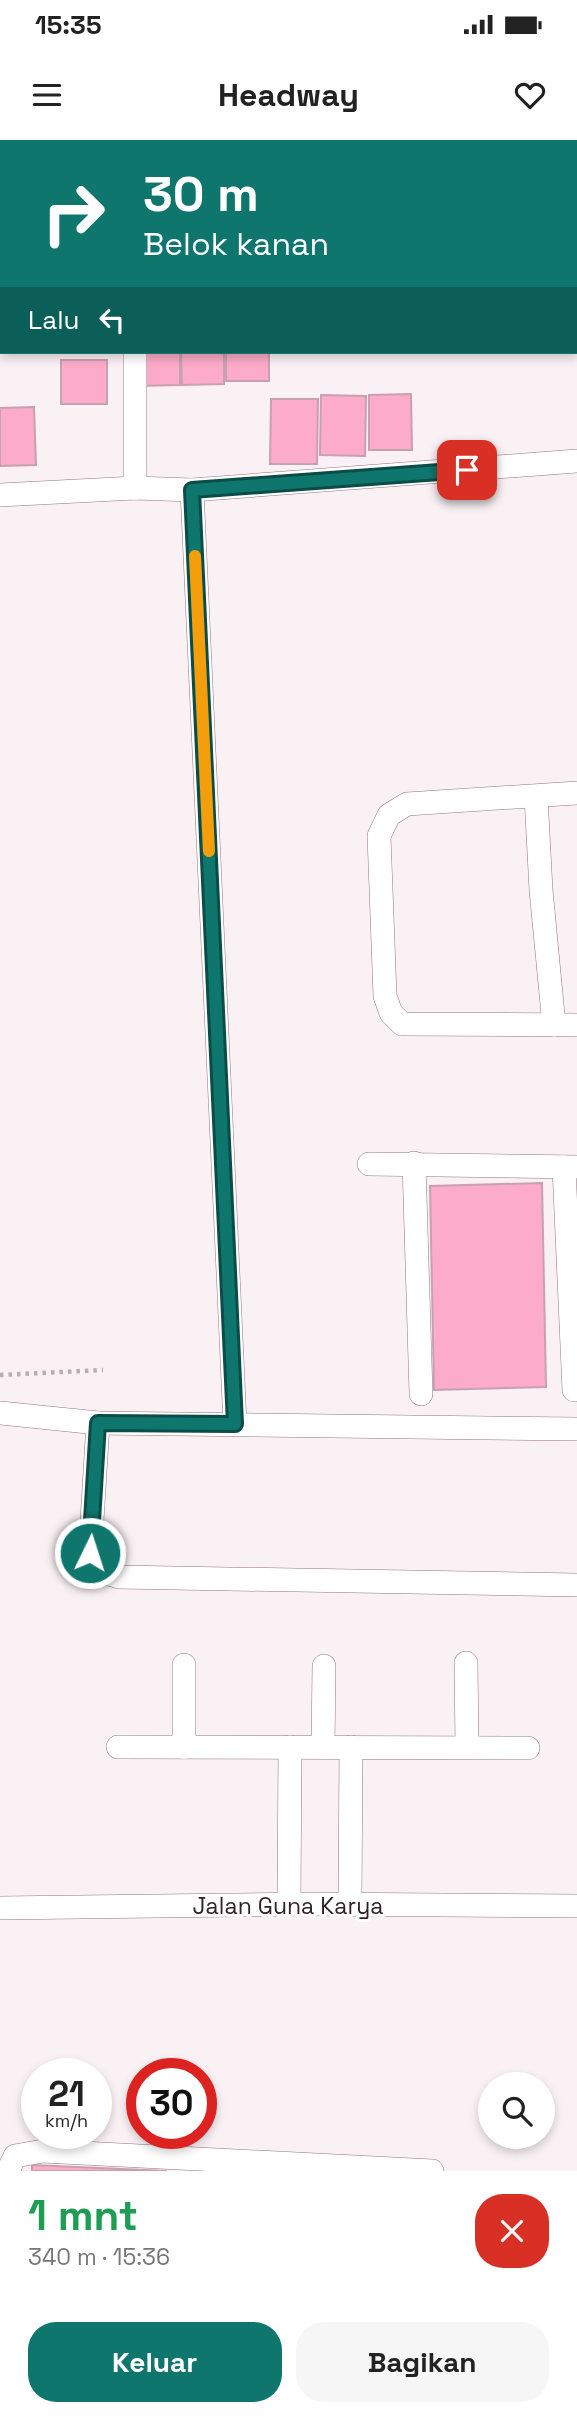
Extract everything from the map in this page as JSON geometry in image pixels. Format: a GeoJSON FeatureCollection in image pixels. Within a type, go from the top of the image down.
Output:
{"type":"FeatureCollection","features":[{"type":"Feature","properties":{"kind":"street"},"geometry":{"type":"LineString","coordinates":[[135,354],[135,488]]}},
{"type":"Feature","properties":{"kind":"street"},"geometry":{"type":"LineString","coordinates":[[0,495],[135,488],[192,490],[577,461]]}},
{"type":"Feature","properties":{"kind":"street"},"geometry":{"type":"LineString","coordinates":[[192,490],[235,1424]]}},
{"type":"Feature","properties":{"kind":"street"},"geometry":{"type":"LineString","coordinates":[[536,797],[541,890],[566,1025],[402,1024],[391,1013],[384,996],[379,836],[389,815],[407,804],[577,793]]}},
{"type":"Feature","properties":{"kind":"street"},"geometry":{"type":"LineString","coordinates":[[414,1163],[421,1394]]}},
{"type":"Feature","properties":{"kind":"street"},"geometry":{"type":"LineString","coordinates":[[369,1164],[570,1167],[574,1390]]}},
{"type":"Feature","properties":{"kind":"street"},"geometry":{"type":"LineString","coordinates":[[0,1412],[98,1423],[577,1429]]}},
{"type":"Feature","properties":{"kind":"street"},"geometry":{"type":"LineString","coordinates":[[98,1423],[90,1553],[98,1570],[119,1577],[577,1585]]}},
{"type":"Feature","properties":{"kind":"street"},"geometry":{"type":"LineString","coordinates":[[466,1663],[467,1748]]}},
{"type":"Feature","properties":{"kind":"street"},"geometry":{"type":"LineString","coordinates":[[184,1665],[184,1747]]}},
{"type":"Feature","properties":{"kind":"street"},"geometry":{"type":"LineString","coordinates":[[323,1748],[324,1665]]}},
{"type":"Feature","properties":{"kind":"street"},"geometry":{"type":"LineString","coordinates":[[118,1747],[528,1748]]}},
{"type":"Feature","properties":{"kind":"street"},"geometry":{"type":"LineString","coordinates":[[289,1748],[289,1904]]}},
{"type":"Feature","properties":{"kind":"street"},"geometry":{"type":"LineString","coordinates":[[350,1905],[351,1748]]}},
{"type":"Feature","properties":{"kind":"street","name":"Jalan Guna Karya"},"geometry":{"type":"LineString","coordinates":[[0,1908],[289,1904],[577,1906]]}},
{"type":"Feature","properties":{"kind":"street"},"geometry":{"type":"LineString","coordinates":[[8,2171],[15,2156],[43,2151],[432,2171]]}},
{"type":"Feature","properties":{"kind":"path"},"geometry":{"type":"LineString","coordinates":[[0,1375],[103,1370]]}},
{"type":"Feature","properties":{"kind":"building"},"geometry":{"type":"Polygon","coordinates":[[[135,354],[180,354],[180,385],[136,386],[135,354]]]}},
{"type":"Feature","properties":{"kind":"building"},"geometry":{"type":"Polygon","coordinates":[[[181,354],[224,354],[224,384],[182,385],[181,354]]]}},
{"type":"Feature","properties":{"kind":"building"},"geometry":{"type":"Polygon","coordinates":[[[226,354],[269,354],[269,381],[226,381],[226,354]]]}},
{"type":"Feature","properties":{"kind":"building"},"geometry":{"type":"Polygon","coordinates":[[[61,360],[107,360],[107,404],[61,404],[61,360]]]}},
{"type":"Feature","properties":{"kind":"building"},"geometry":{"type":"Polygon","coordinates":[[[411,394],[412,450],[369,450],[369,395],[411,394]]]}},
{"type":"Feature","properties":{"kind":"building"},"geometry":{"type":"Polygon","coordinates":[[[321,395],[366,396],[365,456],[320,455],[321,395]]]}},
{"type":"Feature","properties":{"kind":"building"},"geometry":{"type":"Polygon","coordinates":[[[271,399],[318,399],[317,464],[270,464],[271,399]]]}},
{"type":"Feature","properties":{"kind":"building"},"geometry":{"type":"Polygon","coordinates":[[[34,407],[36,465],[0,466],[0,408],[34,407]]]}},
{"type":"Feature","properties":{"kind":"building"},"geometry":{"type":"Polygon","coordinates":[[[542,1183],[546,1387],[434,1390],[430,1186],[542,1183]]]}},
{"type":"Feature","properties":{"kind":"building"},"geometry":{"type":"Polygon","coordinates":[[[32,2165],[167,2171],[32,2171],[32,2165]]]}},
{"type":"Feature","properties":{"kind":"slow traffic"},"geometry":{"type":"LineString","coordinates":[[195,556],[209,851]]}},
{"type":"Feature","properties":{"kind":"route"},"geometry":{"type":"LineString","coordinates":[[90,1553],[98,1423],[235,1424],[192,490],[467,470]]}}]}
